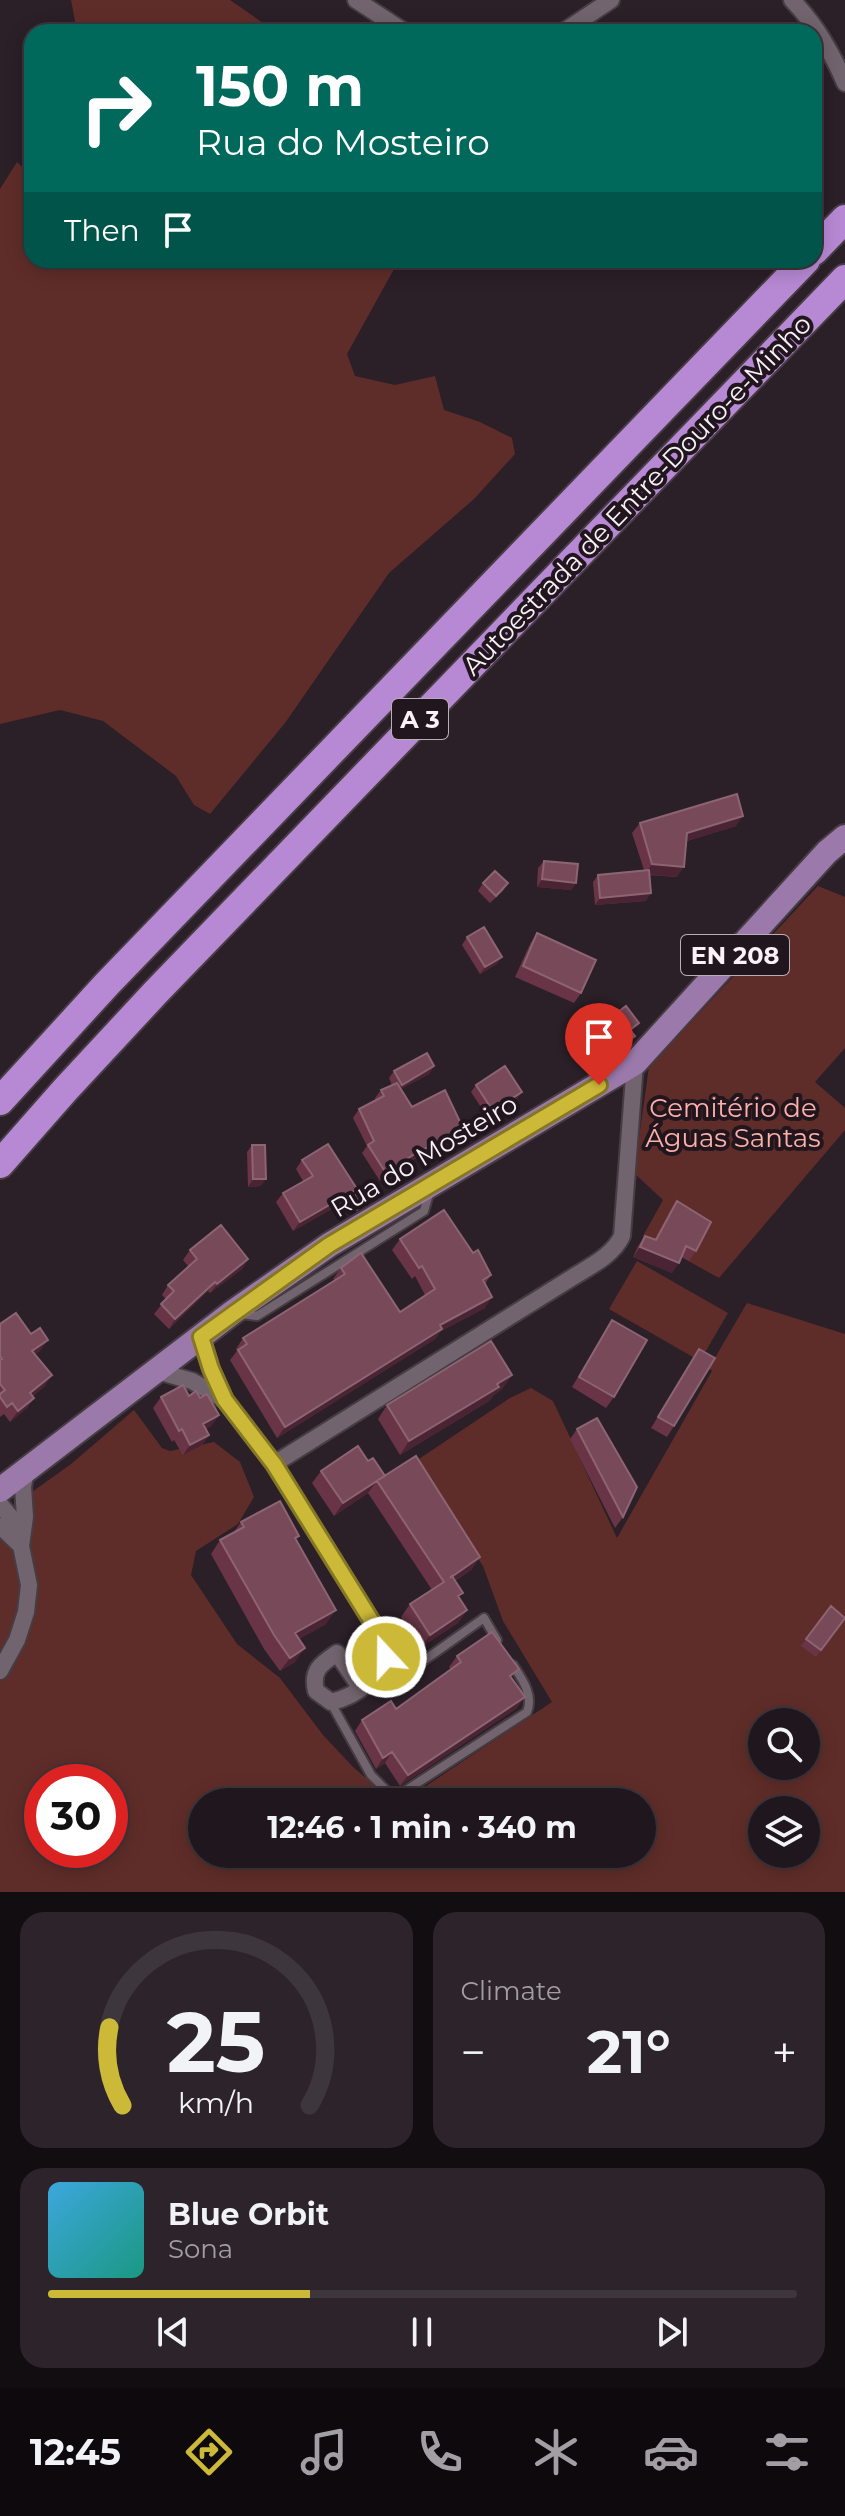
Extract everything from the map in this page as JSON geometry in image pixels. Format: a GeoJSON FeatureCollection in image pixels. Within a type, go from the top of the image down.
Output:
{"type":"FeatureCollection","features":[{"type":"Feature","properties":{"kind":"highway"},"geometry":{"type":"LineString","coordinates":[[822,243],[845,219]]}},
{"type":"Feature","properties":{"kind":"highway","name":"Autoestrada de Entre-Douro-e-Minho"},"geometry":{"type":"LineString","coordinates":[[0,1101],[107,984],[798,268]]}},
{"type":"Feature","properties":{"kind":"highway","name":"Autoestrada de Entre-Douro-e-Minho"},"geometry":{"type":"LineString","coordinates":[[0,1164],[156,992],[845,279]]}},
{"type":"Feature","properties":{"kind":"main road","name":"Rua do Mosteiro"},"geometry":{"type":"LineString","coordinates":[[0,1490],[233,1312],[329,1245],[635,1063],[827,852],[845,837]]}},
{"type":"Feature","properties":{"kind":"street"},"geometry":{"type":"LineString","coordinates":[[356,0],[393,24]]}},
{"type":"Feature","properties":{"kind":"street"},"geometry":{"type":"LineString","coordinates":[[575,24],[611,0]]}},
{"type":"Feature","properties":{"kind":"street"},"geometry":{"type":"LineString","coordinates":[[792,0],[813,24]]}},
{"type":"Feature","properties":{"kind":"street"},"geometry":{"type":"LineString","coordinates":[[822,37],[845,83]]}},
{"type":"Feature","properties":{"kind":"street"},"geometry":{"type":"LineString","coordinates":[[274,1464],[601,1259],[619,1242],[622,1236],[635,1063]]}},
{"type":"Feature","properties":{"kind":"street"},"geometry":{"type":"LineString","coordinates":[[201,1337],[225,1400],[274,1464],[387,1646],[379,1672],[360,1687],[347,1697],[331,1702],[316,1691],[314,1674],[318,1665],[337,1653],[360,1687]]}},
{"type":"Feature","properties":{"kind":"street"},"geometry":{"type":"LineString","coordinates":[[157,1371],[192,1381],[225,1400]]}},
{"type":"Feature","properties":{"kind":"street"},"geometry":{"type":"LineString","coordinates":[[0,1671],[17,1640],[26,1612],[29,1585],[22,1538],[26,1470]]}},
{"type":"Feature","properties":{"kind":"street"},"geometry":{"type":"LineString","coordinates":[[0,1504],[22,1538]]}},
{"type":"Feature","properties":{"kind":"street"},"geometry":{"type":"LineString","coordinates":[[0,1526],[22,1538]]}},
{"type":"Feature","properties":{"kind":"street"},"geometry":{"type":"LineString","coordinates":[[0,1537],[22,1538]]}},
{"type":"Feature","properties":{"kind":"lane"},"geometry":{"type":"LineString","coordinates":[[387,1646],[419,1664],[484,1618],[499,1643]]}},
{"type":"Feature","properties":{"kind":"lane"},"geometry":{"type":"LineString","coordinates":[[331,1702],[371,1775],[394,1798],[527,1712],[530,1703],[528,1691],[506,1655]]}},
{"type":"Feature","properties":{"kind":"green space"},"geometry":{"type":"Polygon","coordinates":[[[71,0],[230,0],[264,24],[76,24],[71,0]]]}},
{"type":"Feature","properties":{"kind":"green space"},"geometry":{"type":"Polygon","coordinates":[[[17,162],[24,169],[24,268],[395,268],[347,354],[355,376],[395,385],[435,376],[444,410],[480,422],[512,438],[515,454],[474,499],[389,573],[285,723],[210,814],[194,805],[176,776],[103,721],[60,710],[0,724],[0,189],[17,162]]]}},
{"type":"Feature","properties":{"kind":"green space","name":"Cemitério de Águas Santas"},"geometry":{"type":"Polygon","coordinates":[[[818,886],[845,897],[845,1048],[815,1082],[845,1108],[845,1130],[719,1278],[643,1236],[663,1200],[634,1173],[649,1067],[818,886]]]}},
{"type":"Feature","properties":{"kind":"green space"},"geometry":{"type":"Polygon","coordinates":[[[637,1261],[728,1313],[700,1361],[609,1309],[637,1261]]]}},
{"type":"Feature","properties":{"kind":"green space"},"geometry":{"type":"Polygon","coordinates":[[[747,1303],[845,1334],[845,1892],[0,1892],[0,1515],[71,1464],[134,1410],[162,1448],[170,1451],[214,1442],[240,1462],[254,1497],[238,1524],[196,1551],[191,1575],[237,1644],[280,1678],[323,1735],[354,1768],[378,1788],[188,1788],[188,1868],[656,1868],[656,1788],[423,1788],[552,1702],[503,1621],[483,1566],[413,1463],[510,1398],[531,1388],[553,1401],[617,1538],[712,1371],[709,1368],[747,1303]]]}},
{"type":"Feature","properties":{"kind":"building"},"geometry":{"type":"Polygon","coordinates":[[[737,794],[743,816],[687,833],[684,867],[652,864],[640,823],[737,794]]]}},
{"type":"Feature","properties":{"kind":"building"},"geometry":{"type":"Polygon","coordinates":[[[544,861],[578,864],[576,883],[542,879],[544,861]]]}},
{"type":"Feature","properties":{"kind":"building"},"geometry":{"type":"Polygon","coordinates":[[[649,870],[651,893],[600,898],[598,875],[649,870]]]}},
{"type":"Feature","properties":{"kind":"building"},"geometry":{"type":"Polygon","coordinates":[[[495,871],[508,883],[496,896],[483,883],[495,871]]]}},
{"type":"Feature","properties":{"kind":"building"},"geometry":{"type":"Polygon","coordinates":[[[484,927],[502,957],[485,967],[467,937],[484,927]]]}},
{"type":"Feature","properties":{"kind":"building"},"geometry":{"type":"Polygon","coordinates":[[[537,933],[596,960],[581,993],[523,966],[537,933]]]}},
{"type":"Feature","properties":{"kind":"building"},"geometry":{"type":"Polygon","coordinates":[[[600,1006],[610,1018],[626,1006],[639,1023],[630,1030],[635,1036],[605,1057],[578,1022],[600,1006]]]}},
{"type":"Feature","properties":{"kind":"building"},"geometry":{"type":"Polygon","coordinates":[[[427,1053],[434,1066],[402,1085],[394,1071],[427,1053]]]}},
{"type":"Feature","properties":{"kind":"building"},"geometry":{"type":"Polygon","coordinates":[[[505,1066],[522,1092],[493,1111],[476,1085],[505,1066]]]}},
{"type":"Feature","properties":{"kind":"building"},"geometry":{"type":"Polygon","coordinates":[[[397,1083],[412,1107],[445,1090],[463,1128],[386,1173],[368,1145],[374,1141],[359,1109],[384,1096],[381,1090],[397,1083]]]}},
{"type":"Feature","properties":{"kind":"building"},"geometry":{"type":"Polygon","coordinates":[[[328,1144],[357,1189],[300,1222],[283,1193],[313,1176],[302,1160],[328,1144]]]}},
{"type":"Feature","properties":{"kind":"building"},"geometry":{"type":"Polygon","coordinates":[[[252,1145],[265,1145],[266,1179],[253,1179],[252,1145]]]}},
{"type":"Feature","properties":{"kind":"building"},"geometry":{"type":"Polygon","coordinates":[[[363,1191],[369,1202],[356,1210],[350,1198],[363,1191]]]}},
{"type":"Feature","properties":{"kind":"building"},"geometry":{"type":"Polygon","coordinates":[[[677,1201],[711,1222],[696,1251],[686,1246],[679,1263],[640,1247],[645,1236],[656,1240],[677,1201]]]}},
{"type":"Feature","properties":{"kind":"building"},"geometry":{"type":"Polygon","coordinates":[[[444,1210],[473,1253],[478,1250],[491,1275],[483,1280],[492,1297],[440,1325],[442,1329],[285,1427],[238,1350],[247,1344],[243,1338],[345,1274],[341,1268],[361,1253],[400,1312],[435,1289],[422,1266],[419,1268],[400,1239],[444,1210]]]}},
{"type":"Feature","properties":{"kind":"building"},"geometry":{"type":"Polygon","coordinates":[[[221,1225],[248,1259],[217,1284],[215,1282],[175,1319],[161,1304],[174,1291],[168,1285],[197,1259],[190,1250],[221,1225]]]}},
{"type":"Feature","properties":{"kind":"building"},"geometry":{"type":"Polygon","coordinates":[[[16,1313],[31,1334],[40,1328],[48,1340],[32,1351],[52,1375],[30,1393],[34,1398],[18,1411],[12,1403],[7,1407],[0,1397],[5,1390],[0,1384],[0,1324],[16,1313]]]}},
{"type":"Feature","properties":{"kind":"building"},"geometry":{"type":"Polygon","coordinates":[[[612,1320],[647,1340],[614,1397],[579,1377],[612,1320]]]}},
{"type":"Feature","properties":{"kind":"building"},"geometry":{"type":"Polygon","coordinates":[[[491,1341],[512,1375],[497,1384],[499,1387],[409,1441],[387,1405],[491,1341]]]}},
{"type":"Feature","properties":{"kind":"building"},"geometry":{"type":"Polygon","coordinates":[[[699,1349],[715,1358],[674,1426],[658,1417],[699,1349]]]}},
{"type":"Feature","properties":{"kind":"building"},"geometry":{"type":"Polygon","coordinates":[[[183,1385],[189,1396],[196,1391],[200,1398],[207,1394],[219,1415],[203,1424],[209,1435],[190,1445],[161,1397],[183,1385]]]}},
{"type":"Feature","properties":{"kind":"building"},"geometry":{"type":"Polygon","coordinates":[[[597,1418],[637,1487],[623,1517],[577,1429],[597,1418]]]}},
{"type":"Feature","properties":{"kind":"building"},"geometry":{"type":"Polygon","coordinates":[[[358,1446],[368,1461],[373,1458],[385,1476],[416,1456],[480,1557],[452,1576],[463,1593],[458,1596],[467,1610],[430,1635],[410,1604],[444,1582],[377,1481],[343,1503],[321,1471],[358,1446]]]}},
{"type":"Feature","properties":{"kind":"building"},"geometry":{"type":"Polygon","coordinates":[[[280,1501],[299,1536],[295,1538],[336,1610],[295,1633],[305,1648],[290,1658],[220,1540],[244,1527],[241,1522],[280,1501]]]}},
{"type":"Feature","properties":{"kind":"building"},"geometry":{"type":"Polygon","coordinates":[[[831,1606],[845,1618],[821,1650],[806,1639],[831,1606]]]}},
{"type":"Feature","properties":{"kind":"building"},"geometry":{"type":"Polygon","coordinates":[[[492,1632],[519,1669],[510,1676],[525,1697],[408,1775],[392,1752],[383,1758],[362,1720],[391,1701],[396,1709],[461,1662],[457,1656],[492,1632]]]}},
{"type":"Feature","properties":{"kind":"route"},"geometry":{"type":"LineString","coordinates":[[386,1657],[387,1646],[274,1464],[225,1400],[201,1337],[329,1245],[599,1085]]}}]}
